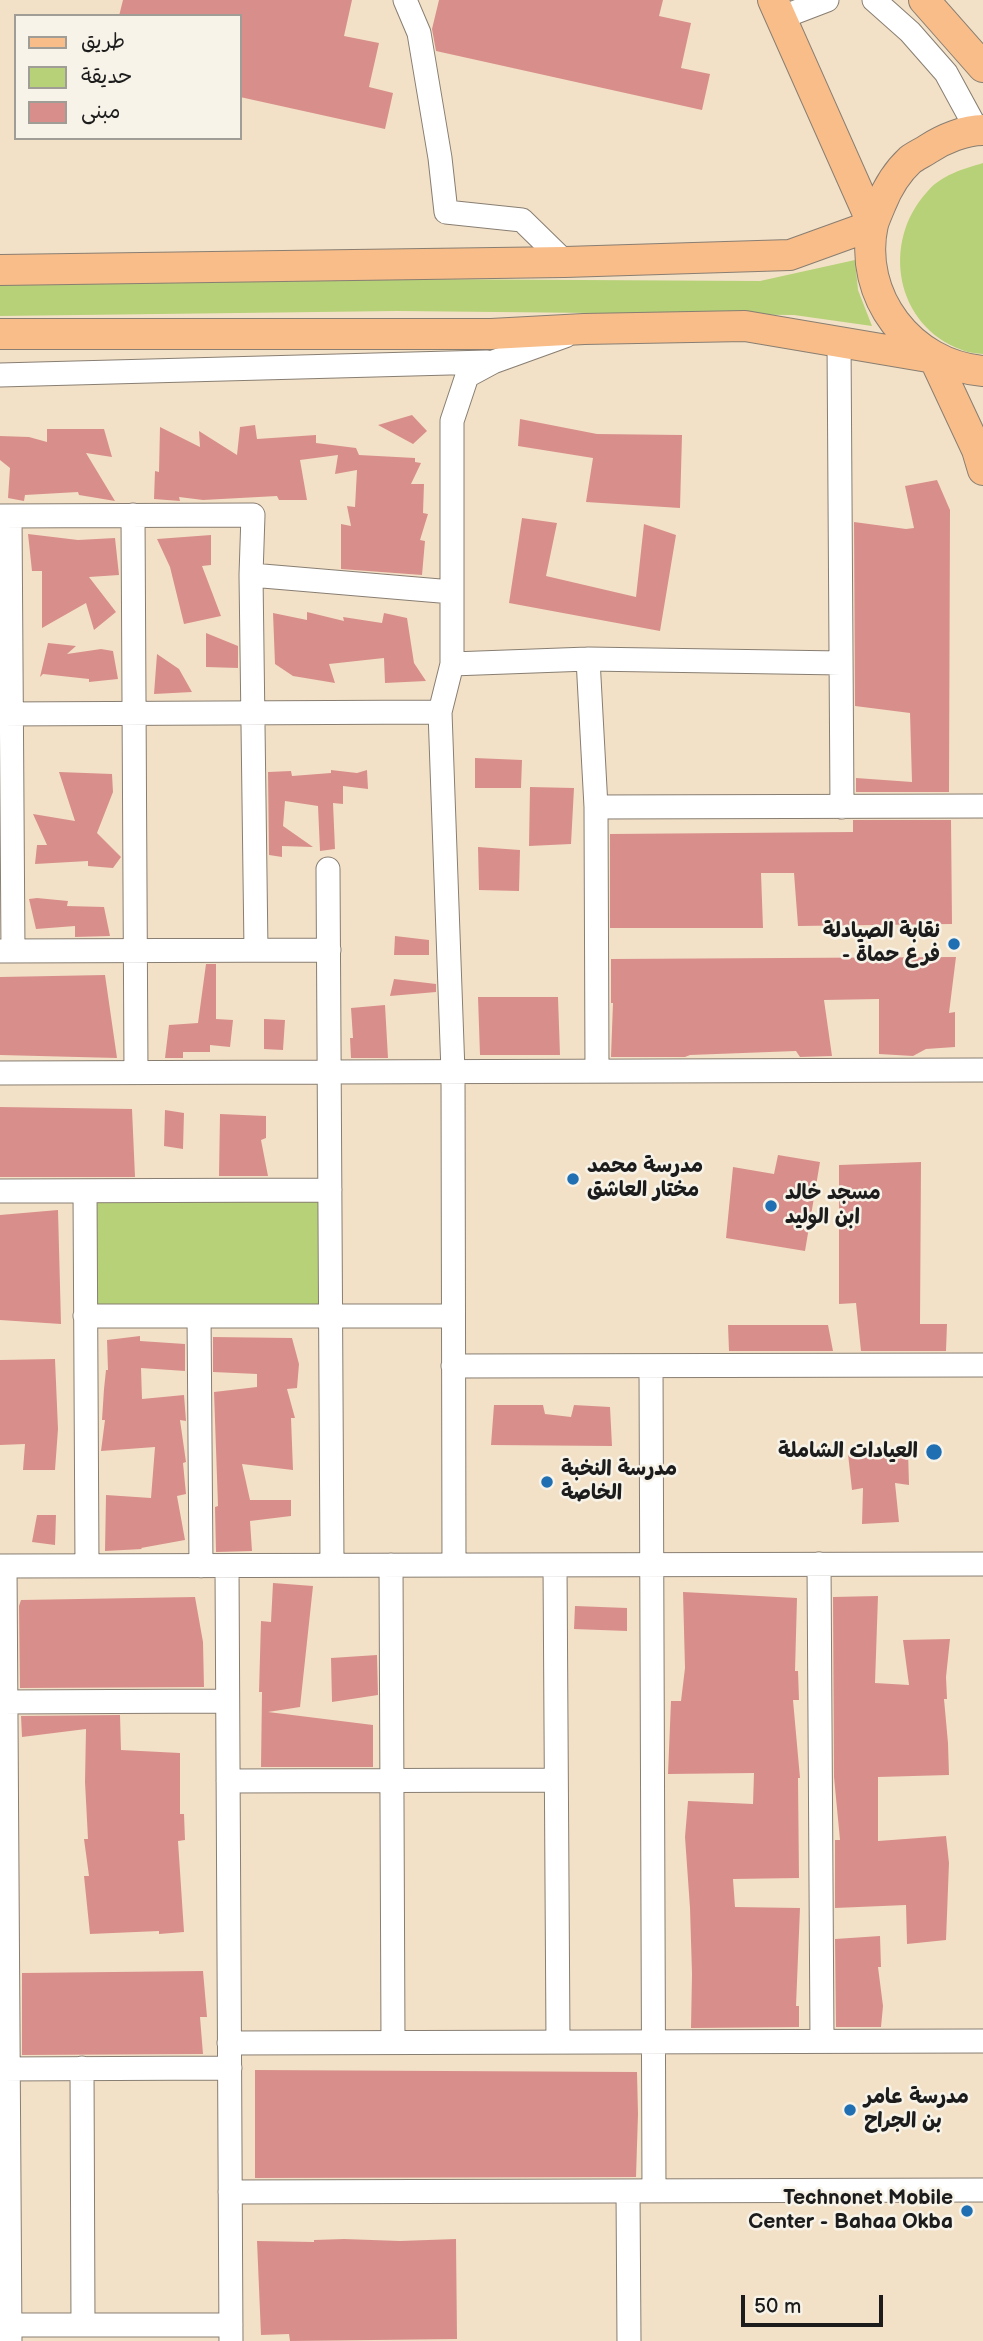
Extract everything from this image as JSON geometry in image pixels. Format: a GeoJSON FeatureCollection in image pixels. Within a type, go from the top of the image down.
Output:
{"type":"FeatureCollection","features":[{"type":"Feature","properties":{"kind":"main road"},"geometry":{"type":"LineString","coordinates":[[924,0],[983,68]]}},
{"type":"Feature","properties":{"kind":"main road"},"geometry":{"type":"LineString","coordinates":[[777,9],[873,225]]}},
{"type":"Feature","properties":{"kind":"main road"},"geometry":{"type":"LineString","coordinates":[[980,130],[941,141],[910,161],[887,190],[873,225],[871,264],[881,301],[903,334],[934,358],[983,470]]}},
{"type":"Feature","properties":{"kind":"main road"},"geometry":{"type":"LineString","coordinates":[[0,270],[565,262],[790,255],[873,225]]}},
{"type":"Feature","properties":{"kind":"main road"},"geometry":{"type":"LineString","coordinates":[[0,334],[491,334],[745,326],[934,358],[966,370],[983,371]]}},
{"type":"Feature","properties":{"kind":"street"},"geometry":{"type":"LineString","coordinates":[[405,0],[419,33],[440,158],[446,212],[522,220],[565,262]]}},
{"type":"Feature","properties":{"kind":"street"},"geometry":{"type":"LineString","coordinates":[[777,9],[827,0]]}},
{"type":"Feature","properties":{"kind":"street"},"geometry":{"type":"LineString","coordinates":[[874,0],[910,32],[946,73],[980,130]]}},
{"type":"Feature","properties":{"kind":"street"},"geometry":{"type":"LineString","coordinates":[[454,1565],[453,1072],[440,712],[452,664],[452,421],[467,376],[493,362],[584,329]]}},
{"type":"Feature","properties":{"kind":"street"},"geometry":{"type":"LineString","coordinates":[[839,341],[842,807]]}},
{"type":"Feature","properties":{"kind":"street"},"geometry":{"type":"LineString","coordinates":[[0,375],[493,362]]}},
{"type":"Feature","properties":{"kind":"street"},"geometry":{"type":"LineString","coordinates":[[133,515],[136,1072]]}},
{"type":"Feature","properties":{"kind":"street"},"geometry":{"type":"LineString","coordinates":[[256,950],[251,575],[253,515],[5,516],[6,951],[329,950]]}},
{"type":"Feature","properties":{"kind":"street"},"geometry":{"type":"LineString","coordinates":[[251,575],[452,592]]}},
{"type":"Feature","properties":{"kind":"street"},"geometry":{"type":"LineString","coordinates":[[452,664],[588,659],[841,663]]}},
{"type":"Feature","properties":{"kind":"street"},"geometry":{"type":"LineString","coordinates":[[588,659],[596,807],[597,1071]]}},
{"type":"Feature","properties":{"kind":"street"},"geometry":{"type":"LineString","coordinates":[[6,714],[440,712]]}},
{"type":"Feature","properties":{"kind":"street"},"geometry":{"type":"LineString","coordinates":[[596,807],[983,806]]}},
{"type":"Feature","properties":{"kind":"street"},"geometry":{"type":"LineString","coordinates":[[328,869],[332,1565]]}},
{"type":"Feature","properties":{"kind":"street"},"geometry":{"type":"LineString","coordinates":[[0,1073],[983,1070]]}},
{"type":"Feature","properties":{"kind":"street"},"geometry":{"type":"LineString","coordinates":[[0,1191],[330,1190]]}},
{"type":"Feature","properties":{"kind":"street"},"geometry":{"type":"LineString","coordinates":[[85,1191],[87,1566]]}},
{"type":"Feature","properties":{"kind":"street"},"geometry":{"type":"LineString","coordinates":[[85,1316],[453,1316]]}},
{"type":"Feature","properties":{"kind":"street"},"geometry":{"type":"LineString","coordinates":[[200,1316],[201,1566]]}},
{"type":"Feature","properties":{"kind":"street"},"geometry":{"type":"LineString","coordinates":[[453,1366],[983,1365]]}},
{"type":"Feature","properties":{"kind":"street"},"geometry":{"type":"LineString","coordinates":[[651,1366],[654,2191]]}},
{"type":"Feature","properties":{"kind":"street"},"geometry":{"type":"LineString","coordinates":[[819,1564],[822,2041]]}},
{"type":"Feature","properties":{"kind":"street"},"geometry":{"type":"LineString","coordinates":[[227,1566],[231,2333],[83,2325],[6,2331],[2,1566],[983,1564]]}},
{"type":"Feature","properties":{"kind":"street"},"geometry":{"type":"LineString","coordinates":[[391,1565],[393,2042]]}},
{"type":"Feature","properties":{"kind":"street"},"geometry":{"type":"LineString","coordinates":[[555,1565],[558,2042]]}},
{"type":"Feature","properties":{"kind":"street"},"geometry":{"type":"LineString","coordinates":[[3,1702],[228,1701]]}},
{"type":"Feature","properties":{"kind":"street"},"geometry":{"type":"LineString","coordinates":[[228,1781],[556,1780]]}},
{"type":"Feature","properties":{"kind":"street"},"geometry":{"type":"LineString","coordinates":[[229,2043],[983,2041]]}},
{"type":"Feature","properties":{"kind":"street"},"geometry":{"type":"LineString","coordinates":[[82,2068],[83,2325]]}},
{"type":"Feature","properties":{"kind":"street"},"geometry":{"type":"LineString","coordinates":[[4,2069],[230,2068]]}},
{"type":"Feature","properties":{"kind":"street"},"geometry":{"type":"LineString","coordinates":[[230,2192],[983,2190]]}},
{"type":"Feature","properties":{"kind":"street"},"geometry":{"type":"LineString","coordinates":[[628,2191],[629,2341]]}},
{"type":"Feature","properties":{"kind":"green space"},"geometry":{"type":"Polygon","coordinates":[[[983,163],[983,354],[964,351],[939,338],[922,322],[909,303],[902,281],[900,258],[904,234],[913,212],[927,192],[946,177],[983,163]]]}},
{"type":"Feature","properties":{"kind":"green space"},"geometry":{"type":"Polygon","coordinates":[[[855,260],[858,290],[872,326],[794,315],[397,311],[0,316],[0,282],[400,279],[760,281],[855,260]]]}},
{"type":"Feature","properties":{"kind":"green space"},"geometry":{"type":"Polygon","coordinates":[[[330,1190],[331,1316],[85,1316],[85,1191],[330,1190]]]}},
{"type":"Feature","properties":{"kind":"building"},"geometry":{"type":"Polygon","coordinates":[[[123,0],[352,0],[344,36],[379,43],[369,87],[393,93],[385,129],[242,97],[242,14],[120,14],[123,0]]]}},
{"type":"Feature","properties":{"kind":"building"},"geometry":{"type":"Polygon","coordinates":[[[439,0],[663,0],[659,16],[691,23],[681,68],[710,74],[702,110],[436,51],[432,29],[439,0]]]}},
{"type":"Feature","properties":{"kind":"building"},"geometry":{"type":"Polygon","coordinates":[[[412,415],[427,431],[413,444],[378,425],[412,415]]]}},
{"type":"Feature","properties":{"kind":"building"},"geometry":{"type":"Polygon","coordinates":[[[520,419],[597,434],[682,435],[680,508],[586,502],[593,458],[518,446],[520,419]]]}},
{"type":"Feature","properties":{"kind":"building"},"geometry":{"type":"Polygon","coordinates":[[[255,425],[257,439],[316,435],[316,443],[356,448],[359,455],[415,458],[415,462],[421,463],[411,484],[424,484],[423,513],[428,514],[420,540],[425,541],[422,575],[341,569],[341,524],[351,526],[347,506],[355,507],[357,470],[335,474],[338,455],[300,460],[307,500],[279,500],[277,496],[203,500],[179,497],[180,501],[154,499],[155,471],[159,472],[160,427],[200,447],[199,431],[237,455],[240,427],[255,425]]]}},
{"type":"Feature","properties":{"kind":"building"},"geometry":{"type":"Polygon","coordinates":[[[47,429],[104,429],[112,457],[86,453],[115,501],[79,495],[78,492],[25,495],[24,501],[8,498],[10,468],[0,460],[0,436],[29,437],[47,442],[47,429]]]}},
{"type":"Feature","properties":{"kind":"building"},"geometry":{"type":"Polygon","coordinates":[[[937,480],[950,510],[949,792],[856,792],[856,778],[912,782],[910,713],[855,706],[854,522],[914,528],[905,486],[937,480]]]}},
{"type":"Feature","properties":{"kind":"building"},"geometry":{"type":"Polygon","coordinates":[[[522,518],[557,523],[546,576],[636,597],[644,524],[676,535],[660,631],[509,603],[522,518]]]}},
{"type":"Feature","properties":{"kind":"building"},"geometry":{"type":"Polygon","coordinates":[[[28,534],[78,540],[115,538],[119,575],[89,577],[116,612],[94,630],[86,603],[42,628],[42,571],[32,571],[28,534]]]}},
{"type":"Feature","properties":{"kind":"building"},"geometry":{"type":"Polygon","coordinates":[[[211,535],[211,565],[202,566],[221,616],[184,624],[170,567],[157,539],[211,535]]]}},
{"type":"Feature","properties":{"kind":"building"},"geometry":{"type":"Polygon","coordinates":[[[307,612],[344,621],[343,617],[382,623],[384,613],[407,618],[414,663],[426,681],[385,683],[384,658],[329,664],[335,683],[293,676],[275,664],[273,613],[307,620],[307,612]]]}},
{"type":"Feature","properties":{"kind":"building"},"geometry":{"type":"Polygon","coordinates":[[[206,633],[238,646],[238,668],[206,667],[206,633]]]}},
{"type":"Feature","properties":{"kind":"building"},"geometry":{"type":"Polygon","coordinates":[[[48,643],[76,646],[67,654],[101,649],[113,651],[118,679],[89,682],[89,679],[43,674],[40,677],[48,643]]]}},
{"type":"Feature","properties":{"kind":"building"},"geometry":{"type":"Polygon","coordinates":[[[157,654],[179,669],[192,692],[154,694],[157,654]]]}},
{"type":"Feature","properties":{"kind":"building"},"geometry":{"type":"Polygon","coordinates":[[[475,758],[522,760],[521,788],[475,788],[475,758]]]}},
{"type":"Feature","properties":{"kind":"building"},"geometry":{"type":"Polygon","coordinates":[[[331,770],[357,773],[367,770],[368,789],[343,786],[343,804],[333,803],[335,849],[320,851],[318,806],[285,801],[283,826],[313,847],[282,846],[282,857],[269,855],[268,772],[291,771],[292,776],[331,773],[331,770]]]}},
{"type":"Feature","properties":{"kind":"building"},"geometry":{"type":"Polygon","coordinates":[[[59,772],[112,774],[113,792],[97,833],[121,857],[113,868],[88,866],[88,861],[35,864],[37,845],[47,845],[33,814],[75,821],[59,772]]]}},
{"type":"Feature","properties":{"kind":"building"},"geometry":{"type":"Polygon","coordinates":[[[530,787],[574,788],[571,844],[529,846],[530,787]]]}},
{"type":"Feature","properties":{"kind":"building"},"geometry":{"type":"Polygon","coordinates":[[[853,820],[951,820],[952,924],[798,926],[794,873],[761,873],[763,928],[610,928],[610,834],[853,832],[853,820]]]}},
{"type":"Feature","properties":{"kind":"building"},"geometry":{"type":"Polygon","coordinates":[[[478,847],[520,850],[519,891],[479,890],[478,847]]]}},
{"type":"Feature","properties":{"kind":"building"},"geometry":{"type":"Polygon","coordinates":[[[29,899],[68,901],[67,906],[104,907],[110,936],[75,937],[75,926],[36,929],[29,899]]]}},
{"type":"Feature","properties":{"kind":"building"},"geometry":{"type":"Polygon","coordinates":[[[395,936],[429,940],[429,955],[394,955],[395,936]]]}},
{"type":"Feature","properties":{"kind":"building"},"geometry":{"type":"Polygon","coordinates":[[[956,957],[949,1013],[955,1012],[955,1047],[926,1049],[913,1056],[879,1054],[879,999],[824,1000],[832,1056],[800,1057],[796,1051],[685,1057],[611,1057],[611,959],[956,957]]]}},
{"type":"Feature","properties":{"kind":"building"},"geometry":{"type":"Polygon","coordinates":[[[206,964],[216,964],[216,1019],[233,1020],[230,1047],[210,1045],[210,1052],[183,1052],[183,1058],[165,1058],[169,1025],[198,1023],[206,964]]]}},
{"type":"Feature","properties":{"kind":"building"},"geometry":{"type":"Polygon","coordinates":[[[105,975],[117,1058],[0,1055],[0,977],[105,975]]]}},
{"type":"Feature","properties":{"kind":"building"},"geometry":{"type":"Polygon","coordinates":[[[394,979],[436,984],[436,992],[390,996],[394,979]]]}},
{"type":"Feature","properties":{"kind":"building"},"geometry":{"type":"Polygon","coordinates":[[[478,997],[558,997],[560,1055],[480,1055],[478,997]]]}},
{"type":"Feature","properties":{"kind":"building"},"geometry":{"type":"Polygon","coordinates":[[[385,1005],[388,1058],[351,1058],[351,1008],[385,1005]]]}},
{"type":"Feature","properties":{"kind":"building"},"geometry":{"type":"Polygon","coordinates":[[[264,1019],[285,1020],[283,1050],[264,1049],[264,1019]]]}},
{"type":"Feature","properties":{"kind":"building"},"geometry":{"type":"Polygon","coordinates":[[[0,1107],[132,1109],[135,1177],[0,1177],[0,1107]]]}},
{"type":"Feature","properties":{"kind":"building"},"geometry":{"type":"Polygon","coordinates":[[[165,1110],[184,1113],[183,1149],[164,1146],[165,1110]]]}},
{"type":"Feature","properties":{"kind":"building"},"geometry":{"type":"Polygon","coordinates":[[[220,1114],[266,1116],[266,1138],[261,1140],[268,1176],[219,1176],[220,1114]]]}},
{"type":"Feature","properties":{"kind":"building","name":"مسجد خالد ابن الوليد"},"geometry":{"type":"Polygon","coordinates":[[[778,1155],[820,1162],[805,1251],[726,1238],[733,1167],[774,1174],[778,1155]]]}},
{"type":"Feature","properties":{"kind":"building"},"geometry":{"type":"Polygon","coordinates":[[[921,1162],[920,1324],[947,1324],[946,1351],[861,1351],[856,1303],[839,1304],[839,1165],[921,1162]]]}},
{"type":"Feature","properties":{"kind":"building"},"geometry":{"type":"Polygon","coordinates":[[[58,1210],[61,1324],[0,1320],[0,1215],[58,1210]]]}},
{"type":"Feature","properties":{"kind":"building"},"geometry":{"type":"Polygon","coordinates":[[[728,1325],[828,1325],[833,1351],[729,1351],[728,1325]]]}},
{"type":"Feature","properties":{"kind":"building"},"geometry":{"type":"Polygon","coordinates":[[[140,1336],[140,1341],[185,1344],[185,1371],[141,1368],[142,1399],[184,1395],[186,1421],[180,1420],[186,1462],[183,1463],[186,1494],[177,1496],[185,1540],[142,1549],[105,1551],[106,1495],[151,1498],[155,1447],[101,1451],[105,1420],[102,1420],[104,1389],[108,1370],[107,1340],[140,1336]]]}},
{"type":"Feature","properties":{"kind":"building"},"geometry":{"type":"Polygon","coordinates":[[[213,1337],[292,1338],[299,1364],[297,1388],[287,1389],[295,1418],[291,1418],[293,1470],[242,1464],[250,1500],[291,1500],[291,1516],[250,1521],[252,1551],[216,1552],[215,1507],[218,1506],[214,1392],[257,1387],[257,1374],[213,1372],[213,1337]]]}},
{"type":"Feature","properties":{"kind":"building"},"geometry":{"type":"Polygon","coordinates":[[[55,1359],[58,1429],[55,1470],[23,1470],[25,1444],[0,1445],[0,1360],[55,1359]]]}},
{"type":"Feature","properties":{"kind":"building"},"geometry":{"type":"Polygon","coordinates":[[[494,1405],[543,1405],[545,1414],[571,1417],[574,1405],[610,1407],[612,1446],[491,1445],[494,1405]]]}},
{"type":"Feature","properties":{"kind":"building"},"geometry":{"type":"Polygon","coordinates":[[[908,1450],[909,1485],[895,1483],[899,1522],[862,1524],[863,1488],[852,1490],[848,1454],[908,1450]]]}},
{"type":"Feature","properties":{"kind":"building"},"geometry":{"type":"Polygon","coordinates":[[[37,1515],[56,1515],[55,1545],[32,1542],[37,1515]]]}},
{"type":"Feature","properties":{"kind":"building"},"geometry":{"type":"Polygon","coordinates":[[[273,1583],[313,1586],[300,1707],[268,1712],[373,1725],[373,1767],[261,1767],[261,1621],[271,1622],[273,1583]]]}},
{"type":"Feature","properties":{"kind":"building"},"geometry":{"type":"Polygon","coordinates":[[[683,1592],[797,1598],[795,1671],[798,1671],[799,1700],[793,1700],[800,1778],[799,1878],[733,1879],[735,1907],[800,1908],[796,2006],[799,2006],[799,2027],[691,2028],[690,1908],[685,1837],[688,1801],[753,1804],[754,1773],[668,1774],[671,1701],[681,1701],[685,1668],[683,1592]]]}},
{"type":"Feature","properties":{"kind":"building"},"geometry":{"type":"Polygon","coordinates":[[[878,1596],[875,1683],[909,1685],[903,1640],[950,1639],[947,1699],[944,1699],[949,1775],[878,1777],[878,1841],[946,1836],[949,1863],[946,1940],[907,1944],[906,1905],[835,1908],[835,1840],[840,1840],[834,1777],[833,1597],[878,1596]]]}},
{"type":"Feature","properties":{"kind":"building"},"geometry":{"type":"Polygon","coordinates":[[[195,1597],[203,1642],[204,1687],[20,1688],[21,1600],[195,1597]]]}},
{"type":"Feature","properties":{"kind":"building"},"geometry":{"type":"Polygon","coordinates":[[[575,1606],[627,1608],[627,1631],[574,1629],[575,1606]]]}},
{"type":"Feature","properties":{"kind":"building"},"geometry":{"type":"Polygon","coordinates":[[[377,1655],[378,1695],[332,1702],[331,1658],[377,1655]]]}},
{"type":"Feature","properties":{"kind":"building"},"geometry":{"type":"Polygon","coordinates":[[[120,1715],[121,1750],[180,1753],[180,1814],[184,1814],[185,1840],[178,1841],[184,1932],[90,1934],[84,1876],[89,1876],[84,1839],[88,1839],[86,1729],[22,1737],[21,1716],[120,1715]]]}},
{"type":"Feature","properties":{"kind":"building"},"geometry":{"type":"Polygon","coordinates":[[[880,1936],[881,1967],[878,1967],[883,2006],[881,2027],[836,2027],[835,1939],[880,1936]]]}},
{"type":"Feature","properties":{"kind":"building"},"geometry":{"type":"Polygon","coordinates":[[[203,1971],[207,2017],[200,2017],[203,2054],[22,2055],[22,1973],[203,1971]]]}},
{"type":"Feature","properties":{"kind":"building"},"geometry":{"type":"Polygon","coordinates":[[[255,2070],[637,2072],[636,2177],[255,2178],[255,2070]]]}},
{"type":"Feature","properties":{"kind":"building"},"geometry":{"type":"Polygon","coordinates":[[[344,2239],[456,2239],[457,2339],[290,2341],[289,2334],[261,2335],[257,2241],[314,2242],[344,2239]]]}},
{"type":"Feature","properties":{"kind":"place","name":"نقابة الصيادلة - فرع حماة"},"geometry":{"type":"Point","coordinates":[954,944]}},
{"type":"Feature","properties":{"kind":"place","name":"مدرسة محمد مختار العاشق"},"geometry":{"type":"Point","coordinates":[573,1179]}},
{"type":"Feature","properties":{"kind":"place","name":"مسجد خالد ابن الوليد"},"geometry":{"type":"Point","coordinates":[771,1206]}},
{"type":"Feature","properties":{"kind":"place","name":"العيادات الشاملة"},"geometry":{"type":"Point","coordinates":[934,1452]}},
{"type":"Feature","properties":{"kind":"place","name":"مدرسة النخبة الخاصة"},"geometry":{"type":"Point","coordinates":[547,1482]}},
{"type":"Feature","properties":{"kind":"place","name":"مدرسة عامر بن الجراح"},"geometry":{"type":"Point","coordinates":[850,2110]}},
{"type":"Feature","properties":{"kind":"place","name":"Technonet Mobile Center - Bahaa Okba"},"geometry":{"type":"Point","coordinates":[967,2211]}}]}
